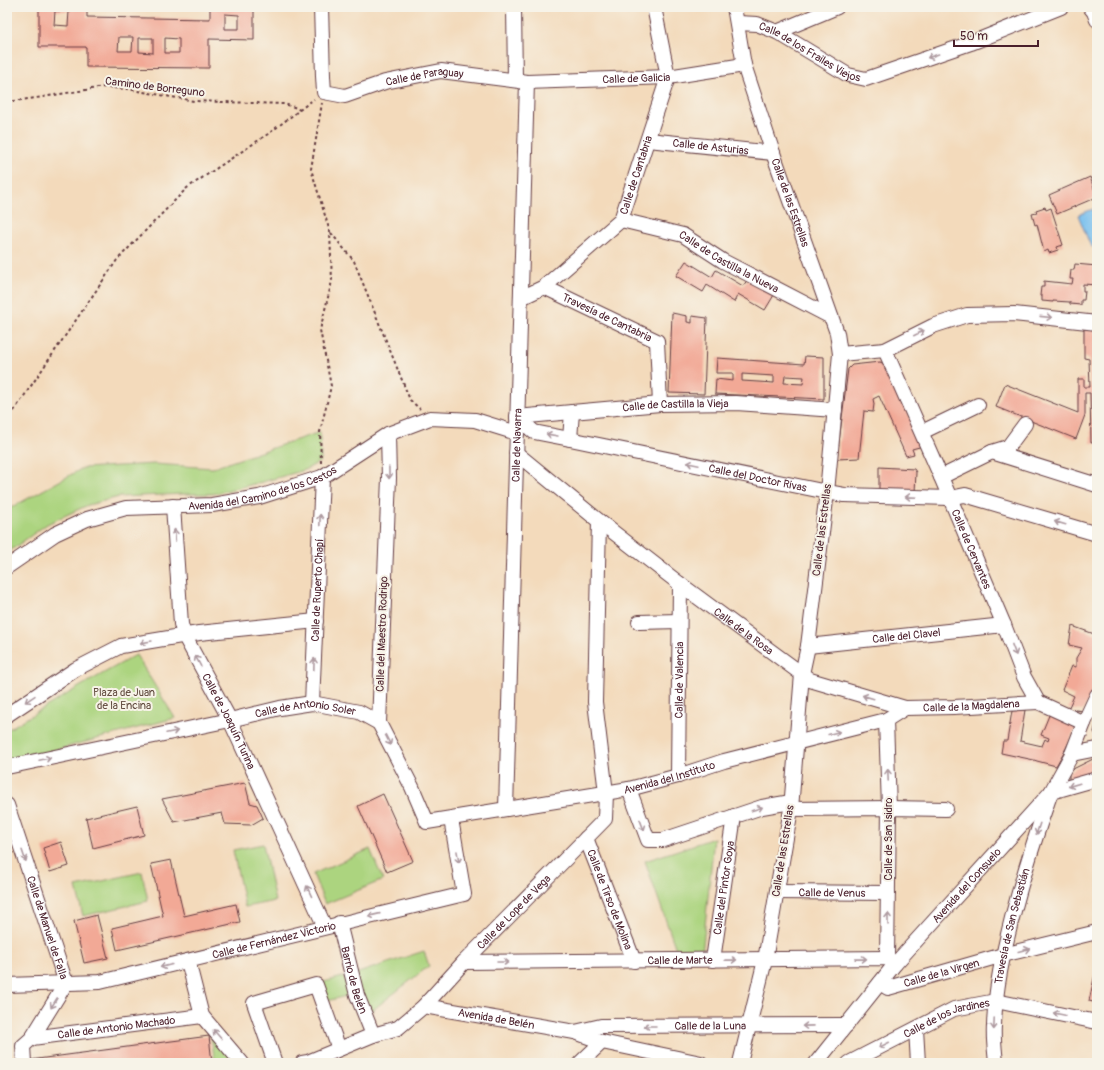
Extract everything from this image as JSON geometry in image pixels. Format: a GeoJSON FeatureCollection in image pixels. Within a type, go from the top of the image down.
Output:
{"type":"FeatureCollection","features":[{"type":"Feature","properties":{"kind":"street"},"geometry":{"type":"LineString","coordinates":[[321,7],[324,92]]}},
{"type":"Feature","properties":{"kind":"street","name":"Calle de Navarra"},"geometry":{"type":"LineString","coordinates":[[506,809],[521,298],[521,81],[514,7]]}},
{"type":"Feature","properties":{"kind":"street"},"geometry":{"type":"LineString","coordinates":[[654,7],[668,77]]}},
{"type":"Feature","properties":{"kind":"street","name":"Calle de las Estrellas"},"geometry":{"type":"LineString","coordinates":[[734,7],[738,23],[744,65],[773,153],[837,333],[840,354],[827,492],[808,646],[802,674],[791,806],[765,960],[740,1063]]}},
{"type":"Feature","properties":{"kind":"street"},"geometry":{"type":"LineString","coordinates":[[777,32],[821,10],[837,7]]}},
{"type":"Feature","properties":{"kind":"street","name":"Calle de los Frailes Viejos"},"geometry":{"type":"LineString","coordinates":[[738,23],[757,24],[777,32],[848,75],[866,79],[971,43],[1061,7]]}},
{"type":"Feature","properties":{"kind":"street"},"geometry":{"type":"LineString","coordinates":[[1090,7],[1097,20]]}},
{"type":"Feature","properties":{"kind":"street","name":"Calle de Galicia"},"geometry":{"type":"LineString","coordinates":[[521,81],[668,77],[744,65]]}},
{"type":"Feature","properties":{"kind":"street","name":"Calle de Paraguay"},"geometry":{"type":"LineString","coordinates":[[324,92],[346,96],[385,82],[441,71],[521,81]]}},
{"type":"Feature","properties":{"kind":"street","name":"Calle de Cantabria"},"geometry":{"type":"LineString","coordinates":[[521,298],[544,287],[621,220],[668,77]]}},
{"type":"Feature","properties":{"kind":"street","name":"Calle de Asturias"},"geometry":{"type":"LineString","coordinates":[[648,140],[773,153]]}},
{"type":"Feature","properties":{"kind":"street","name":"Calle de Castilla la Nueva"},"geometry":{"type":"LineString","coordinates":[[621,220],[683,235],[723,261],[831,317]]}},
{"type":"Feature","properties":{"kind":"street","name":"Travesía de Cantabria"},"geometry":{"type":"LineString","coordinates":[[544,287],[657,341],[660,404]]}},
{"type":"Feature","properties":{"kind":"street"},"geometry":{"type":"LineString","coordinates":[[840,354],[885,350],[933,326],[967,314],[1014,314],[1097,323]]}},
{"type":"Feature","properties":{"kind":"street","name":"Calle de Cervantes"},"geometry":{"type":"LineString","coordinates":[[885,350],[922,432],[1004,625],[1024,677],[1038,702]]}},
{"type":"Feature","properties":{"kind":"street","name":"Calle de Castilla la Vieja"},"geometry":{"type":"LineString","coordinates":[[517,417],[660,404],[736,403],[835,410]]}},
{"type":"Feature","properties":{"kind":"street"},"geometry":{"type":"LineString","coordinates":[[922,432],[978,405]]}},
{"type":"Feature","properties":{"kind":"street"},"geometry":{"type":"LineString","coordinates":[[570,439],[572,412]]}},
{"type":"Feature","properties":{"kind":"street","name":"Calle del Doctor Rivas"},"geometry":{"type":"LineString","coordinates":[[517,417],[534,432],[827,492],[844,495],[950,498],[965,495],[1097,534]]}},
{"type":"Feature","properties":{"kind":"street","name":"Avenida del Camino de los Cestos"},"geometry":{"type":"LineString","coordinates":[[7,567],[55,534],[87,519],[126,508],[212,505],[259,497],[322,477],[388,434],[430,418],[475,420],[517,433]]}},
{"type":"Feature","properties":{"kind":"street"},"geometry":{"type":"LineString","coordinates":[[941,477],[992,452],[1008,447],[1025,424]]}},
{"type":"Feature","properties":{"kind":"street","name":"Calle del Maestro Rodrigo"},"geometry":{"type":"LineString","coordinates":[[388,434],[389,478],[379,723],[412,787],[427,822]]}},
{"type":"Feature","properties":{"kind":"street"},"geometry":{"type":"LineString","coordinates":[[992,452],[1097,485]]}},
{"type":"Feature","properties":{"kind":"street","name":"Calle de la Rosa"},"geometry":{"type":"LineString","coordinates":[[516,453],[598,521],[810,680],[905,708]]}},
{"type":"Feature","properties":{"kind":"street","name":"Calle de Ruperto Chapí"},"geometry":{"type":"LineString","coordinates":[[312,703],[322,477]]}},
{"type":"Feature","properties":{"kind":"street","name":"Calle de Joaquín Turina"},"geometry":{"type":"LineString","coordinates":[[173,506],[181,624],[184,635],[230,720],[332,925]]}},
{"type":"Feature","properties":{"kind":"street"},"geometry":{"type":"LineString","coordinates":[[598,521],[595,702],[606,793]]}},
{"type":"Feature","properties":{"kind":"street","name":"Calle de Valencia"},"geometry":{"type":"LineString","coordinates":[[678,776],[680,584]]}},
{"type":"Feature","properties":{"kind":"street"},"geometry":{"type":"LineString","coordinates":[[7,715],[76,668],[121,646],[184,635],[316,621]]}},
{"type":"Feature","properties":{"kind":"street"},"geometry":{"type":"LineString","coordinates":[[639,622],[679,621]]}},
{"type":"Feature","properties":{"kind":"street","name":"Calle del Clavel"},"geometry":{"type":"LineString","coordinates":[[808,646],[1004,625]]}},
{"type":"Feature","properties":{"kind":"street","name":"Avenida del Consuelo"},"geometry":{"type":"LineString","coordinates":[[816,1063],[880,983],[891,961],[1051,792],[1072,754],[1097,695]]}},
{"type":"Feature","properties":{"kind":"street"},"geometry":{"type":"LineString","coordinates":[[1038,702],[1084,723]]}},
{"type":"Feature","properties":{"kind":"street","name":"Calle de la Magdalena"},"geometry":{"type":"LineString","coordinates":[[905,708],[954,707],[1038,702]]}},
{"type":"Feature","properties":{"kind":"street","name":"Calle de Antonio Soler"},"geometry":{"type":"LineString","coordinates":[[230,720],[280,708],[312,703],[360,712],[379,723]]}},
{"type":"Feature","properties":{"kind":"street","name":"Avenida del Instituto"},"geometry":{"type":"LineString","coordinates":[[427,822],[629,788],[678,776],[724,761],[886,720],[905,708]]}},
{"type":"Feature","properties":{"kind":"street"},"geometry":{"type":"LineString","coordinates":[[7,767],[230,720]]}},
{"type":"Feature","properties":{"kind":"street","name":"Calle de San Isidro"},"geometry":{"type":"LineString","coordinates":[[886,720],[889,808],[888,893],[891,961]]}},
{"type":"Feature","properties":{"kind":"street"},"geometry":{"type":"LineString","coordinates":[[1072,754],[1097,749]]}},
{"type":"Feature","properties":{"kind":"street"},"geometry":{"type":"LineString","coordinates":[[1051,792],[1097,779]]}},
{"type":"Feature","properties":{"kind":"street"},"geometry":{"type":"LineString","coordinates":[[629,788],[648,840],[663,840],[762,807],[791,806],[946,809]]}},
{"type":"Feature","properties":{"kind":"street","name":"Travesía de San Sebastián"},"geometry":{"type":"LineString","coordinates":[[996,1063],[994,1028],[996,1001],[1003,955],[1021,883],[1051,792]]}},
{"type":"Feature","properties":{"kind":"street","name":"Calle de Lope de Vega"},"geometry":{"type":"LineString","coordinates":[[424,1006],[464,962],[605,819],[606,793]]}},
{"type":"Feature","properties":{"kind":"street","name":"Calle de Manuel de Falla"},"geometry":{"type":"LineString","coordinates":[[7,805],[66,983],[32,1038],[23,1046],[24,1063]]}},
{"type":"Feature","properties":{"kind":"street","name":"Calle del Pintor Goya"},"geometry":{"type":"LineString","coordinates":[[713,960],[734,816]]}},
{"type":"Feature","properties":{"kind":"street","name":"Calle de Fernández Victorio"},"geometry":{"type":"LineString","coordinates":[[7,985],[100,982],[464,894],[451,818]]}},
{"type":"Feature","properties":{"kind":"street","name":"Calle de Tirso de Molina"},"geometry":{"type":"LineString","coordinates":[[586,838],[634,961]]}},
{"type":"Feature","properties":{"kind":"street","name":"Calle de Venus"},"geometry":{"type":"LineString","coordinates":[[777,892],[888,893]]}},
{"type":"Feature","properties":{"kind":"street","name":"Barrio de Belén"},"geometry":{"type":"LineString","coordinates":[[332,925],[373,1035]]}},
{"type":"Feature","properties":{"kind":"street","name":"Calle de la Virgen"},"geometry":{"type":"LineString","coordinates":[[880,983],[888,988],[1003,955],[1097,932]]}},
{"type":"Feature","properties":{"kind":"street","name":"Calle de Marte"},"geometry":{"type":"LineString","coordinates":[[464,962],[713,960],[891,961]]}},
{"type":"Feature","properties":{"kind":"street"},"geometry":{"type":"LineString","coordinates":[[188,961],[202,1016],[242,1063]]}},
{"type":"Feature","properties":{"kind":"street"},"geometry":{"type":"LineString","coordinates":[[275,1063],[254,1003],[316,985],[339,1049]]}},
{"type":"Feature","properties":{"kind":"street","name":"Calle de los Jardines"},"geometry":{"type":"LineString","coordinates":[[849,1063],[954,1009],[996,1001],[1097,1022]]}},
{"type":"Feature","properties":{"kind":"street"},"geometry":{"type":"LineString","coordinates":[[306,1063],[373,1035],[398,1028],[424,1006]]}},
{"type":"Feature","properties":{"kind":"street","name":"Avenida de Belén"},"geometry":{"type":"LineString","coordinates":[[424,1006],[575,1032],[602,1042],[682,1061],[701,1063]]}},
{"type":"Feature","properties":{"kind":"street","name":"Calle de Antonio Machado"},"geometry":{"type":"LineString","coordinates":[[32,1038],[202,1016]]}},
{"type":"Feature","properties":{"kind":"street","name":"Calle de la Luna"},"geometry":{"type":"LineString","coordinates":[[575,1032],[601,1026],[847,1025]]}},
{"type":"Feature","properties":{"kind":"street"},"geometry":{"type":"LineString","coordinates":[[916,1029],[918,1063]]}},
{"type":"Feature","properties":{"kind":"street"},"geometry":{"type":"LineString","coordinates":[[580,1063],[602,1042]]}},
{"type":"Feature","properties":{"kind":"path","name":"Camino de Borreguno"},"geometry":{"type":"LineString","coordinates":[[7,102],[103,87],[127,89],[194,101],[284,104],[300,110]]}},
{"type":"Feature","properties":{"kind":"path"},"geometry":{"type":"LineString","coordinates":[[7,421],[117,260],[187,188],[268,134],[324,92]]}},
{"type":"Feature","properties":{"kind":"path"},"geometry":{"type":"LineString","coordinates":[[322,477],[320,432],[331,386],[320,330],[332,281],[330,232],[311,169],[324,92]]}},
{"type":"Feature","properties":{"kind":"path"},"geometry":{"type":"LineString","coordinates":[[330,232],[354,261],[410,400],[430,418]]}},
{"type":"Feature","properties":{"kind":"green space"},"geometry":{"type":"Polygon","coordinates":[[[320,432],[321,461],[305,470],[213,494],[119,497],[88,505],[47,524],[7,553],[7,510],[83,468],[154,464],[213,468],[320,432]]]}},
{"type":"Feature","properties":{"kind":"green space","name":"Plaza de Juan de la Encina"},"geometry":{"type":"Polygon","coordinates":[[[136,655],[175,718],[7,763],[7,730],[136,655]]]}},
{"type":"Feature","properties":{"kind":"green space"},"geometry":{"type":"Polygon","coordinates":[[[714,838],[702,955],[678,955],[645,861],[714,838]]]}},
{"type":"Feature","properties":{"kind":"green space"},"geometry":{"type":"Polygon","coordinates":[[[263,844],[275,901],[245,907],[233,850],[263,844]]]}},
{"type":"Feature","properties":{"kind":"green space"},"geometry":{"type":"Polygon","coordinates":[[[370,849],[383,880],[325,904],[313,874],[370,849]]]}},
{"type":"Feature","properties":{"kind":"green space"},"geometry":{"type":"Polygon","coordinates":[[[142,872],[148,901],[83,916],[76,887],[142,872]]]}},
{"type":"Feature","properties":{"kind":"green space"},"geometry":{"type":"Polygon","coordinates":[[[424,951],[429,966],[370,1012],[361,992],[327,1001],[320,983],[358,973],[424,951]]]}},
{"type":"Feature","properties":{"kind":"green space"},"geometry":{"type":"Polygon","coordinates":[[[211,1035],[237,1063],[215,1063],[211,1035]]]}},
{"type":"Feature","properties":{"kind":"water"},"geometry":{"type":"Polygon","coordinates":[[[1093,209],[1097,217],[1097,245],[1091,247],[1078,215],[1093,209]]]}},
{"type":"Feature","properties":{"kind":"building"},"geometry":{"type":"Polygon","coordinates":[[[39,7],[87,7],[87,17],[210,19],[210,7],[254,7],[254,40],[209,39],[209,68],[86,67],[86,47],[39,47],[39,7]],[[55,11],[54,25],[68,26],[69,11],[55,11]],[[225,14],[225,29],[239,29],[239,15],[225,14]],[[119,37],[118,51],[132,51],[133,37],[119,37]],[[139,38],[139,52],[153,53],[153,38],[139,38]],[[165,38],[165,53],[179,53],[179,39],[165,38]]]}},
{"type":"Feature","properties":{"kind":"building"},"geometry":{"type":"Polygon","coordinates":[[[1090,177],[1097,197],[1057,214],[1049,195],[1090,177]]]}},
{"type":"Feature","properties":{"kind":"building"},"geometry":{"type":"Polygon","coordinates":[[[1045,207],[1046,210],[1051,208],[1063,245],[1057,247],[1058,250],[1049,253],[1048,250],[1044,252],[1037,224],[1035,225],[1032,214],[1037,213],[1036,210],[1045,207]]]}},
{"type":"Feature","properties":{"kind":"building"},"geometry":{"type":"Polygon","coordinates":[[[686,261],[712,277],[716,270],[743,286],[748,279],[774,295],[765,310],[738,294],[734,302],[707,285],[703,292],[676,276],[686,261]]]}},
{"type":"Feature","properties":{"kind":"building"},"geometry":{"type":"Polygon","coordinates":[[[1075,264],[1097,266],[1097,285],[1083,284],[1083,291],[1085,291],[1084,300],[1081,300],[1081,305],[1070,304],[1070,302],[1042,301],[1042,296],[1040,296],[1041,287],[1044,287],[1044,281],[1072,284],[1073,279],[1070,279],[1071,270],[1074,270],[1075,264]]]}},
{"type":"Feature","properties":{"kind":"building"},"geometry":{"type":"Polygon","coordinates":[[[672,313],[687,316],[687,322],[692,323],[692,316],[707,318],[704,394],[669,393],[672,313]]]}},
{"type":"Feature","properties":{"kind":"building"},"geometry":{"type":"Polygon","coordinates":[[[1084,329],[1097,330],[1097,442],[1091,443],[1090,393],[1085,393],[1085,415],[1076,439],[996,407],[1005,384],[1078,413],[1078,379],[1084,379],[1084,387],[1090,387],[1089,359],[1084,358],[1084,329]]]}},
{"type":"Feature","properties":{"kind":"building"},"geometry":{"type":"Polygon","coordinates":[[[805,356],[824,357],[824,399],[715,394],[716,379],[733,381],[733,373],[716,373],[717,358],[804,364],[805,356]],[[742,374],[742,381],[774,383],[774,376],[742,374]],[[785,376],[784,383],[803,384],[804,377],[785,376]]]}},
{"type":"Feature","properties":{"kind":"building"},"geometry":{"type":"Polygon","coordinates":[[[880,362],[887,365],[923,446],[912,449],[914,454],[906,456],[879,396],[873,399],[873,412],[864,411],[859,458],[837,459],[848,369],[852,365],[880,362]]]}},
{"type":"Feature","properties":{"kind":"building"},"geometry":{"type":"Polygon","coordinates":[[[879,467],[914,469],[916,472],[915,492],[879,489],[879,467]]]}},
{"type":"Feature","properties":{"kind":"building"},"geometry":{"type":"Polygon","coordinates":[[[1072,626],[1097,635],[1097,681],[1083,711],[1068,709],[1074,696],[1062,690],[1072,666],[1076,667],[1076,658],[1082,648],[1069,645],[1072,626]]]}},
{"type":"Feature","properties":{"kind":"building"},"geometry":{"type":"Polygon","coordinates":[[[1025,710],[1020,741],[1042,746],[1045,739],[1048,741],[1049,738],[1041,735],[1050,713],[1076,727],[1056,766],[1001,753],[1003,741],[1007,741],[1012,711],[1025,710]]]}},
{"type":"Feature","properties":{"kind":"building"},"geometry":{"type":"Polygon","coordinates":[[[1097,720],[1097,737],[1094,732],[1097,720]]]}},
{"type":"Feature","properties":{"kind":"building"},"geometry":{"type":"Polygon","coordinates":[[[1097,757],[1097,773],[1069,781],[1069,771],[1097,757]]]}},
{"type":"Feature","properties":{"kind":"building"},"geometry":{"type":"Polygon","coordinates":[[[245,783],[250,803],[257,805],[263,818],[251,825],[225,824],[222,813],[174,822],[162,799],[245,783]]]}},
{"type":"Feature","properties":{"kind":"building"},"geometry":{"type":"Polygon","coordinates":[[[383,794],[413,861],[387,872],[358,806],[383,794]]]}},
{"type":"Feature","properties":{"kind":"building"},"geometry":{"type":"Polygon","coordinates":[[[137,806],[144,835],[93,848],[86,818],[137,806]]]}},
{"type":"Feature","properties":{"kind":"building"},"geometry":{"type":"Polygon","coordinates":[[[61,842],[69,866],[50,872],[43,848],[61,842]]]}},
{"type":"Feature","properties":{"kind":"building"},"geometry":{"type":"Polygon","coordinates":[[[171,860],[184,916],[236,904],[240,922],[117,950],[112,928],[163,916],[151,864],[171,860]]]}},
{"type":"Feature","properties":{"kind":"building"},"geometry":{"type":"Polygon","coordinates":[[[97,915],[108,958],[84,963],[74,921],[97,915]]]}},
{"type":"Feature","properties":{"kind":"building"},"geometry":{"type":"Polygon","coordinates":[[[1095,974],[1097,974],[1097,1003],[1089,1001],[1095,974]]]}},
{"type":"Feature","properties":{"kind":"building"},"geometry":{"type":"Polygon","coordinates":[[[209,1036],[212,1063],[31,1063],[30,1060],[209,1036]]]}}]}
